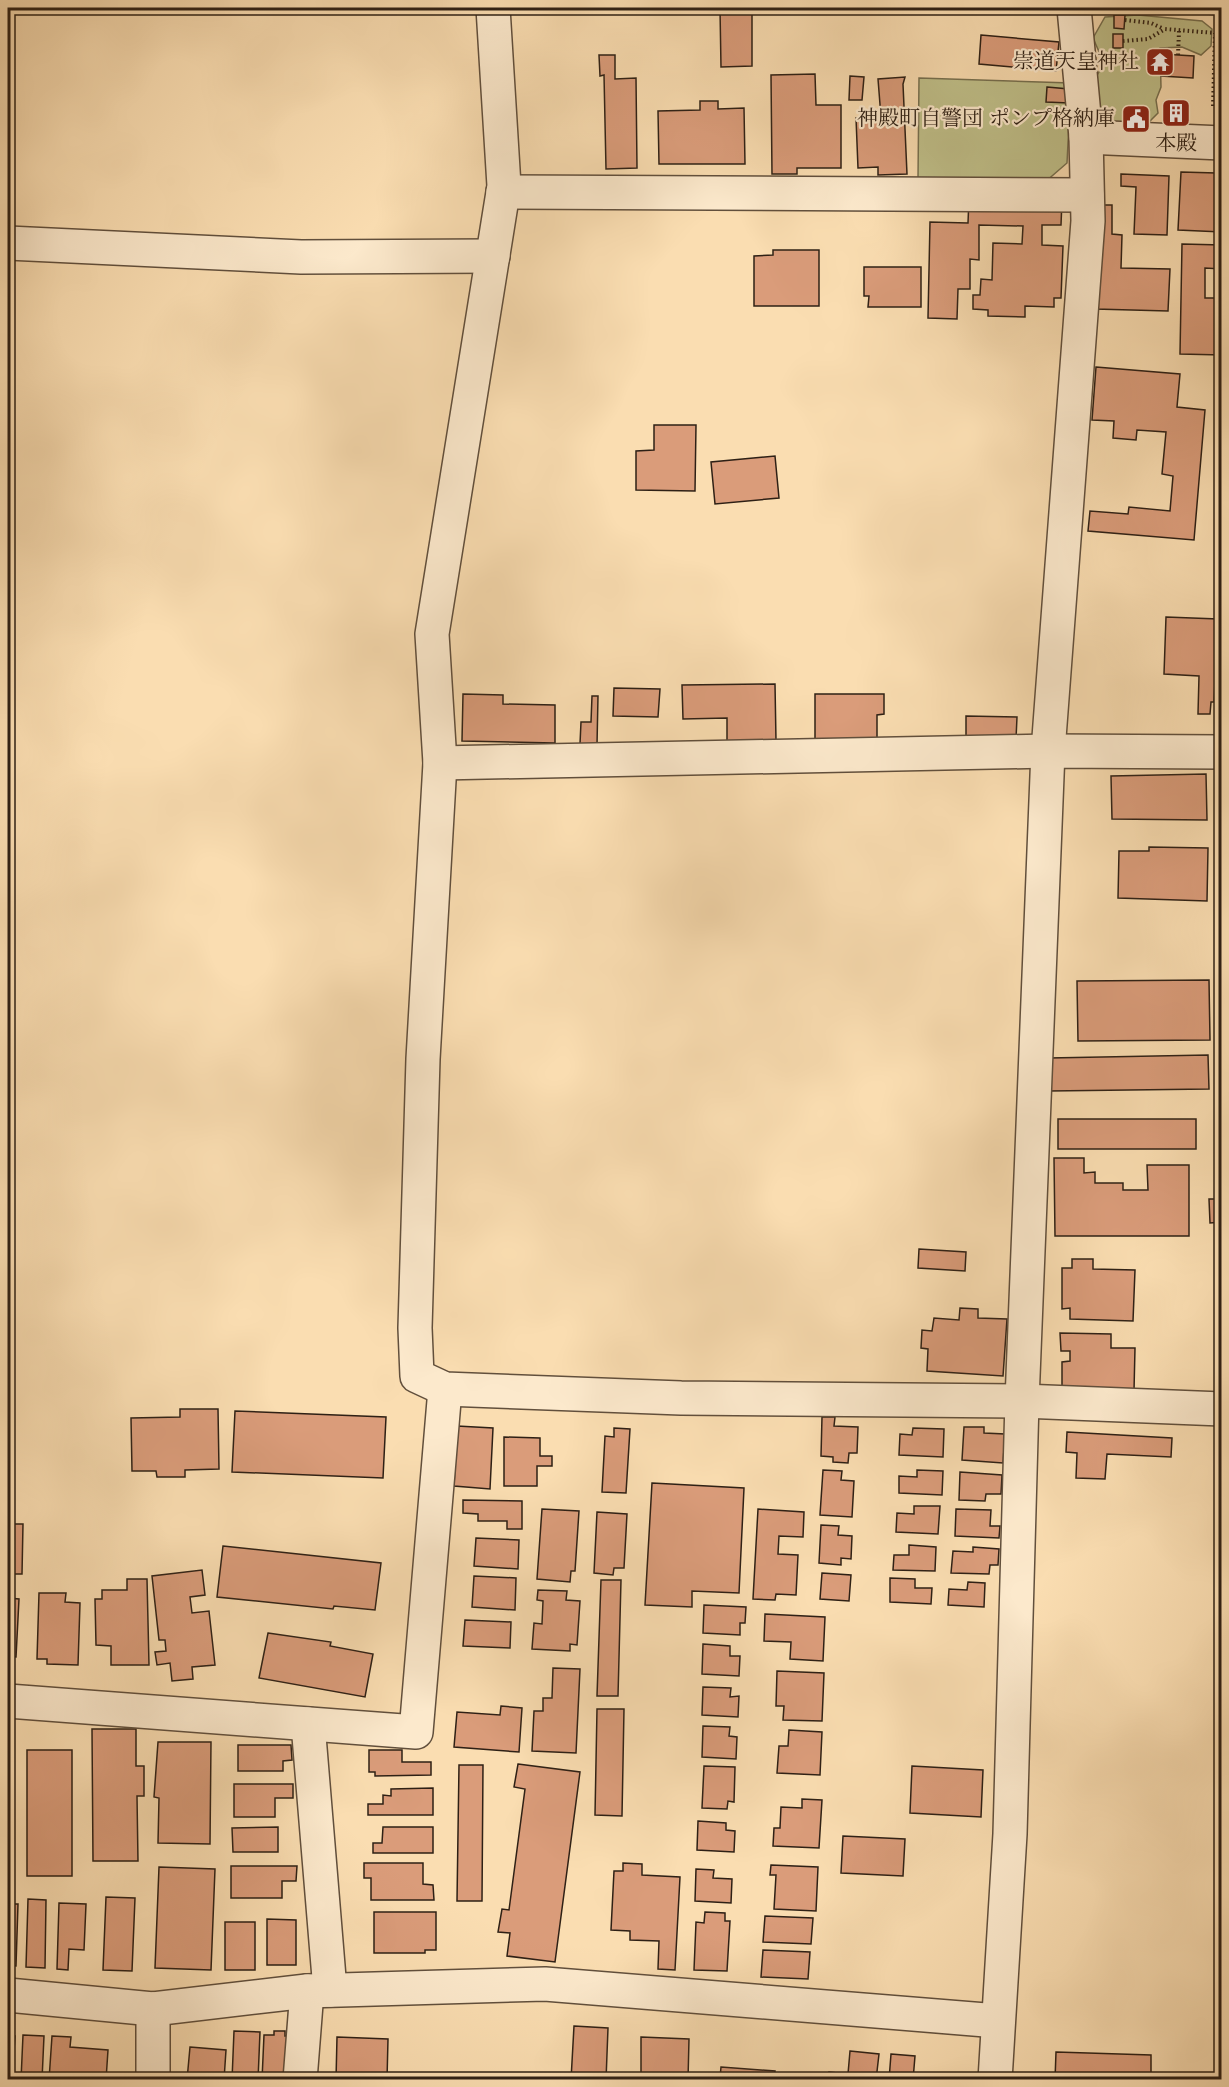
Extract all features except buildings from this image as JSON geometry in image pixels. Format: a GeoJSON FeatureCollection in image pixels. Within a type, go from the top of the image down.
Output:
{"type":"FeatureCollection","features":[{"type":"Feature","properties":{"kind":"street"},"geometry":{"type":"LineString","coordinates":[[494,8],[503,192],[432,634],[441,763],[423,1059],[415,1328],[417,1376],[445,1389],[681,1398],[1022,1401],[1221,1409]]}},
{"type":"Feature","properties":{"kind":"street"},"geometry":{"type":"LineString","coordinates":[[995,2079],[1010,1834],[1022,1401],[1048,751],[1088,221],[1086,137],[1074,8]]}},
{"type":"Feature","properties":{"kind":"street"},"geometry":{"type":"LineString","coordinates":[[1086,137],[1217,142]]}},
{"type":"Feature","properties":{"kind":"street"},"geometry":{"type":"LineString","coordinates":[[503,192],[1088,195]]}},
{"type":"Feature","properties":{"kind":"street"},"geometry":{"type":"LineString","coordinates":[[8,243],[301,257],[493,256]]}},
{"type":"Feature","properties":{"kind":"street"},"geometry":{"type":"LineString","coordinates":[[441,763],[1048,751],[1221,752]]}},
{"type":"Feature","properties":{"kind":"street"},"geometry":{"type":"LineString","coordinates":[[8,1701],[416,1732],[445,1389]]}},
{"type":"Feature","properties":{"kind":"street"},"geometry":{"type":"LineString","coordinates":[[300,2079],[318,1990],[308,1724]]}},
{"type":"Feature","properties":{"kind":"street"},"geometry":{"type":"LineString","coordinates":[[8,1995],[153,2008],[318,1990],[545,1984],[998,2021]]}},
{"type":"Feature","properties":{"kind":"street"},"geometry":{"type":"LineString","coordinates":[[153,2008],[153,2079]]}},
{"type":"Feature","properties":{"kind":"path"},"geometry":{"type":"LineString","coordinates":[[1125,20],[1151,23],[1165,29],[1215,33],[1217,142]]}},
{"type":"Feature","properties":{"kind":"path"},"geometry":{"type":"LineString","coordinates":[[1123,41],[1148,39],[1165,29]]}},
{"type":"Feature","properties":{"kind":"path"},"geometry":{"type":"LineString","coordinates":[[1178,55],[1179,31]]}},
{"type":"Feature","properties":{"kind":"green space"},"geometry":{"type":"Polygon","coordinates":[[[1138,15],[1202,21],[1212,29],[1211,46],[1201,55],[1182,47],[1160,48],[1161,87],[1156,100],[1158,113],[1149,122],[1103,132],[1103,119],[1096,113],[1095,79],[1104,63],[1093,38],[1105,17],[1138,15]]]}},
{"type":"Feature","properties":{"kind":"green space"},"geometry":{"type":"Polygon","coordinates":[[[919,78],[1071,83],[1067,163],[1045,182],[918,179],[919,78]]]}},
{"type":"Feature","properties":{"kind":"place","name":"崇道天皇神社"},"geometry":{"type":"Point","coordinates":[1160,62]}},
{"type":"Feature","properties":{"kind":"place","name":"本殿"},"geometry":{"type":"Point","coordinates":[1176,113]}},
{"type":"Feature","properties":{"kind":"place","name":"神殿町自警団 ポンプ格納庫"},"geometry":{"type":"Point","coordinates":[1136,119]}}]}
